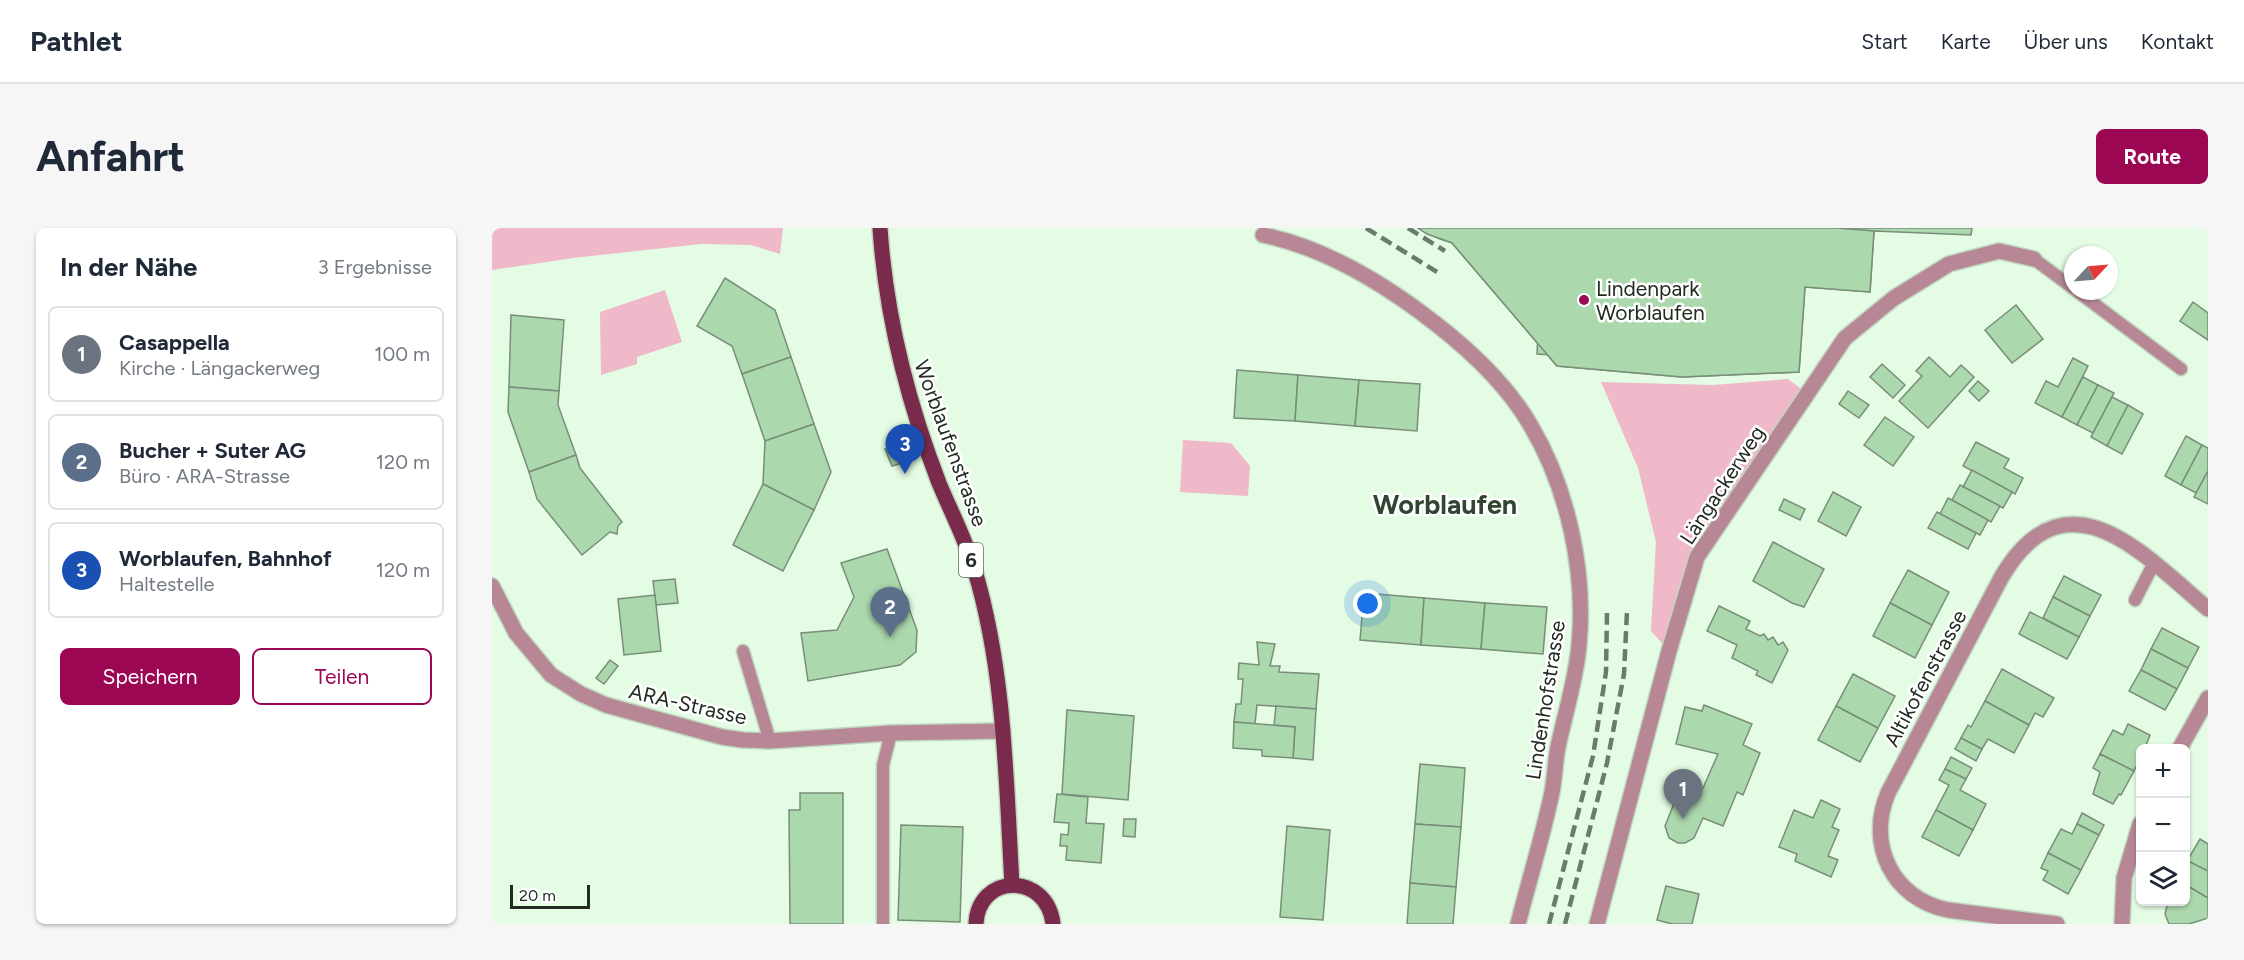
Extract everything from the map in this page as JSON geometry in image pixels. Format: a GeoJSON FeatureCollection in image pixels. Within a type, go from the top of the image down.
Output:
{"type":"FeatureCollection","features":[{"type":"Feature","properties":{"kind":"main road","name":"Worblaufenstrasse"},"geometry":{"type":"LineString","coordinates":[[880,228],[884,285],[894,342],[936,473],[975,570],[992,641],[1003,731],[1012,885]]}},
{"type":"Feature","properties":{"kind":"main road"},"geometry":{"type":"LineString","coordinates":[[976,924],[980,907],[988,895],[1012,885],[1027,887],[1042,897],[1049,905],[1053,924]]}},
{"type":"Feature","properties":{"kind":"street","name":"Lindenhofstrasse"},"geometry":{"type":"LineString","coordinates":[[1263,235],[1311,249],[1352,269],[1406,302],[1452,336],[1510,396],[1530,425],[1549,462],[1573,543],[1578,571],[1580,625],[1576,669],[1557,750],[1552,792],[1518,924]]}},
{"type":"Feature","properties":{"kind":"street","name":"Längackerweg"},"geometry":{"type":"LineString","coordinates":[[1597,924],[1669,651],[1697,558],[1845,338],[1894,298],[1949,264],[1999,251],[2034,259]]}},
{"type":"Feature","properties":{"kind":"street","name":"Altikofenstrasse"},"geometry":{"type":"LineString","coordinates":[[2057,924],[1948,910],[1922,902],[1903,888],[1885,862],[1879,829],[1883,805],[2001,578],[2026,543],[2059,526],[2092,525],[2123,539],[2208,609]]}},
{"type":"Feature","properties":{"kind":"street","name":"ARA-Strasse"},"geometry":{"type":"LineString","coordinates":[[492,586],[516,633],[551,675],[574,690],[606,705],[722,737],[770,741],[891,734],[1003,731]]}},
{"type":"Feature","properties":{"kind":"street"},"geometry":{"type":"LineString","coordinates":[[2182,744],[2208,698]]}},
{"type":"Feature","properties":{"kind":"street"},"geometry":{"type":"LineString","coordinates":[[2122,924],[2126,869],[2136,837]]}},
{"type":"Feature","properties":{"kind":"lane","name":"Längackerweg"},"geometry":{"type":"LineString","coordinates":[[2034,259],[2064,281]]}},
{"type":"Feature","properties":{"kind":"lane"},"geometry":{"type":"LineString","coordinates":[[2089,300],[2181,369]]}},
{"type":"Feature","properties":{"kind":"lane"},"geometry":{"type":"LineString","coordinates":[[2134,600],[2154,563]]}},
{"type":"Feature","properties":{"kind":"lane"},"geometry":{"type":"LineString","coordinates":[[743,651],[770,741]]}},
{"type":"Feature","properties":{"kind":"lane"},"geometry":{"type":"LineString","coordinates":[[883,924],[883,765],[891,734]]}},
{"type":"Feature","properties":{"kind":"shaded area"},"geometry":{"type":"Polygon","coordinates":[[[492,228],[783,228],[780,254],[751,245],[701,244],[573,258],[492,270],[492,228]]]}},
{"type":"Feature","properties":{"kind":"shaded area"},"geometry":{"type":"Polygon","coordinates":[[[665,290],[682,342],[637,357],[637,364],[601,375],[600,312],[665,290]]]}},
{"type":"Feature","properties":{"kind":"shaded area"},"geometry":{"type":"Polygon","coordinates":[[[1788,379],[1808,394],[1697,557],[1669,651],[1651,631],[1656,542],[1638,468],[1601,382],[1713,385],[1788,379]]]}},
{"type":"Feature","properties":{"kind":"shaded area"},"geometry":{"type":"Polygon","coordinates":[[[1183,440],[1231,443],[1250,466],[1248,496],[1180,492],[1183,440]]]}},
{"type":"Feature","properties":{"kind":"building","name":"Lindenpark Worblaufen"},"geometry":{"type":"Polygon","coordinates":[[[1418,228],[1799,228],[1795,293],[1630,282],[1629,306],[1749,317],[1745,368],[1537,354],[1541,274],[1481,270],[1483,252],[1440,239],[1418,228]]]}},
{"type":"Feature","properties":{"kind":"building","name":"Lindenpark Worblaufen"},"geometry":{"type":"Polygon","coordinates":[[[1418,228],[1837,228],[1874,231],[1870,292],[1805,287],[1799,372],[1682,377],[1557,366],[1452,243],[1427,234],[1418,228]]]}},
{"type":"Feature","properties":{"kind":"building","name":"Lindenpark Worblaufen"},"geometry":{"type":"Polygon","coordinates":[[[1452,228],[1972,228],[1971,235],[1874,231],[1870,292],[1805,287],[1799,372],[1682,377],[1557,366],[1452,243],[1452,228]]]}},
{"type":"Feature","properties":{"kind":"building"},"geometry":{"type":"Polygon","coordinates":[[[725,278],[775,310],[791,357],[742,374],[732,346],[697,326],[725,278]]]}},
{"type":"Feature","properties":{"kind":"building"},"geometry":{"type":"Polygon","coordinates":[[[2193,302],[2208,313],[2208,340],[2180,321],[2193,302]]]}},
{"type":"Feature","properties":{"kind":"building"},"geometry":{"type":"Polygon","coordinates":[[[2016,305],[2043,339],[2012,363],[1985,330],[2016,305]]]}},
{"type":"Feature","properties":{"kind":"building"},"geometry":{"type":"Polygon","coordinates":[[[511,315],[564,320],[559,391],[509,387],[511,315]]]}},
{"type":"Feature","properties":{"kind":"building"},"geometry":{"type":"Polygon","coordinates":[[[791,357],[814,424],[765,441],[742,374],[791,357]]]}},
{"type":"Feature","properties":{"kind":"building"},"geometry":{"type":"Polygon","coordinates":[[[1929,357],[1950,377],[1961,365],[1974,377],[1928,428],[1899,401],[1922,376],[1916,371],[1929,357]]]}},
{"type":"Feature","properties":{"kind":"building"},"geometry":{"type":"Polygon","coordinates":[[[2073,358],[2088,366],[2062,417],[2035,403],[2046,381],[2058,387],[2073,358]]]}},
{"type":"Feature","properties":{"kind":"building"},"geometry":{"type":"Polygon","coordinates":[[[1882,364],[1905,385],[1893,398],[1870,377],[1882,364]]]}},
{"type":"Feature","properties":{"kind":"building"},"geometry":{"type":"Polygon","coordinates":[[[1237,370],[1298,375],[1295,421],[1234,418],[1237,370]]]}},
{"type":"Feature","properties":{"kind":"building"},"geometry":{"type":"Polygon","coordinates":[[[1298,375],[1359,380],[1355,426],[1295,421],[1298,375]]]}},
{"type":"Feature","properties":{"kind":"building"},"geometry":{"type":"Polygon","coordinates":[[[2083,377],[2098,385],[2077,425],[2062,417],[2083,377]]]}},
{"type":"Feature","properties":{"kind":"building"},"geometry":{"type":"Polygon","coordinates":[[[1359,380],[1420,384],[1417,431],[1355,426],[1359,380]]]}},
{"type":"Feature","properties":{"kind":"building"},"geometry":{"type":"Polygon","coordinates":[[[1978,381],[1989,391],[1979,401],[1969,391],[1978,381]]]}},
{"type":"Feature","properties":{"kind":"building"},"geometry":{"type":"Polygon","coordinates":[[[2098,385],[2114,393],[2093,433],[2077,425],[2098,385]]]}},
{"type":"Feature","properties":{"kind":"building"},"geometry":{"type":"Polygon","coordinates":[[[509,387],[559,391],[558,405],[576,455],[529,472],[508,412],[509,387]]]}},
{"type":"Feature","properties":{"kind":"building"},"geometry":{"type":"Polygon","coordinates":[[[1848,391],[1869,405],[1859,418],[1839,404],[1848,391]]]}},
{"type":"Feature","properties":{"kind":"building"},"geometry":{"type":"Polygon","coordinates":[[[2112,397],[2128,405],[2107,446],[2091,437],[2112,397]]]}},
{"type":"Feature","properties":{"kind":"building"},"geometry":{"type":"Polygon","coordinates":[[[2128,405],[2143,414],[2122,454],[2107,446],[2128,405]]]}},
{"type":"Feature","properties":{"kind":"building"},"geometry":{"type":"Polygon","coordinates":[[[1885,417],[1914,437],[1893,466],[1864,445],[1885,417]]]}},
{"type":"Feature","properties":{"kind":"building"},"geometry":{"type":"Polygon","coordinates":[[[814,424],[831,472],[814,510],[763,484],[765,441],[814,424]]]}},
{"type":"Feature","properties":{"kind":"building"},"geometry":{"type":"Polygon","coordinates":[[[2186,436],[2202,445],[2181,485],[2165,476],[2186,436]]]}},
{"type":"Feature","properties":{"kind":"building"},"geometry":{"type":"Polygon","coordinates":[[[1976,442],[2009,459],[2004,468],[2023,478],[2015,494],[1963,466],[1976,442]]]}},
{"type":"Feature","properties":{"kind":"building"},"geometry":{"type":"Polygon","coordinates":[[[2202,445],[2208,448],[2208,471],[2196,493],[2181,485],[2202,445]]]}},
{"type":"Feature","properties":{"kind":"building"},"geometry":{"type":"Polygon","coordinates":[[[893,446],[899,464],[892,466],[885,449],[893,446]]]}},
{"type":"Feature","properties":{"kind":"building"},"geometry":{"type":"Polygon","coordinates":[[[576,455],[580,468],[622,522],[618,526],[617,534],[610,532],[582,555],[537,499],[529,472],[576,455]]]}},
{"type":"Feature","properties":{"kind":"building"},"geometry":{"type":"Polygon","coordinates":[[[1972,470],[2012,492],[2003,508],[1963,487],[1972,470]]]}},
{"type":"Feature","properties":{"kind":"building"},"geometry":{"type":"Polygon","coordinates":[[[2208,471],[2208,504],[2194,497],[2208,471]]]}},
{"type":"Feature","properties":{"kind":"building"},"geometry":{"type":"Polygon","coordinates":[[[763,484],[814,510],[783,571],[733,545],[763,484]]]}},
{"type":"Feature","properties":{"kind":"building"},"geometry":{"type":"Polygon","coordinates":[[[1960,485],[2000,506],[1991,522],[1952,500],[1960,485]]]}},
{"type":"Feature","properties":{"kind":"building"},"geometry":{"type":"Polygon","coordinates":[[[1833,492],[1861,507],[1846,536],[1818,521],[1833,492]]]}},
{"type":"Feature","properties":{"kind":"building"},"geometry":{"type":"Polygon","coordinates":[[[1948,498],[1988,520],[1980,535],[1940,514],[1948,498]]]}},
{"type":"Feature","properties":{"kind":"building"},"geometry":{"type":"Polygon","coordinates":[[[1784,499],[1805,509],[1800,520],[1779,510],[1784,499]]]}},
{"type":"Feature","properties":{"kind":"building"},"geometry":{"type":"Polygon","coordinates":[[[1937,512],[1976,533],[1968,549],[1928,528],[1937,512]]]}},
{"type":"Feature","properties":{"kind":"building"},"geometry":{"type":"Polygon","coordinates":[[[1773,542],[1824,569],[1804,607],[1792,603],[1753,581],[1773,542]]]}},
{"type":"Feature","properties":{"kind":"building"},"geometry":{"type":"Polygon","coordinates":[[[887,549],[917,630],[916,652],[900,665],[808,681],[801,633],[837,630],[854,597],[841,563],[887,549]]]}},
{"type":"Feature","properties":{"kind":"building"},"geometry":{"type":"Polygon","coordinates":[[[1908,570],[1949,592],[1932,625],[1890,603],[1908,570]]]}},
{"type":"Feature","properties":{"kind":"building"},"geometry":{"type":"Polygon","coordinates":[[[2064,576],[2101,595],[2090,616],[2053,597],[2064,576]]]}},
{"type":"Feature","properties":{"kind":"building"},"geometry":{"type":"Polygon","coordinates":[[[675,579],[678,603],[656,605],[653,581],[675,579]]]}},
{"type":"Feature","properties":{"kind":"building"},"geometry":{"type":"Polygon","coordinates":[[[1364,593],[1424,598],[1421,645],[1360,640],[1364,593]]]}},
{"type":"Feature","properties":{"kind":"building"},"geometry":{"type":"Polygon","coordinates":[[[655,595],[661,651],[624,655],[618,599],[655,595]]]}},
{"type":"Feature","properties":{"kind":"building"},"geometry":{"type":"Polygon","coordinates":[[[2053,597],[2090,616],[2079,637],[2043,618],[2053,597]]]}},
{"type":"Feature","properties":{"kind":"building"},"geometry":{"type":"Polygon","coordinates":[[[1424,598],[1485,603],[1481,649],[1421,645],[1424,598]]]}},
{"type":"Feature","properties":{"kind":"building"},"geometry":{"type":"Polygon","coordinates":[[[1485,603],[1547,607],[1543,654],[1481,649],[1485,603]]]}},
{"type":"Feature","properties":{"kind":"building"},"geometry":{"type":"Polygon","coordinates":[[[1890,603],[1932,625],[1915,658],[1873,636],[1890,603]]]}},
{"type":"Feature","properties":{"kind":"building"},"geometry":{"type":"Polygon","coordinates":[[[1719,606],[1750,621],[1746,629],[1760,636],[1764,634],[1768,640],[1773,637],[1778,645],[1783,642],[1788,650],[1772,683],[1756,675],[1758,671],[1732,658],[1737,645],[1707,631],[1719,606]]]}},
{"type":"Feature","properties":{"kind":"building"},"geometry":{"type":"Polygon","coordinates":[[[2030,612],[2079,637],[2067,659],[2019,634],[2030,612]]]}},
{"type":"Feature","properties":{"kind":"building"},"geometry":{"type":"Polygon","coordinates":[[[2162,628],[2199,647],[2188,668],[2151,649],[2162,628]]]}},
{"type":"Feature","properties":{"kind":"building"},"geometry":{"type":"Polygon","coordinates":[[[1257,642],[1275,644],[1270,666],[1280,666],[1279,672],[1319,674],[1316,709],[1257,705],[1255,724],[1234,722],[1236,704],[1241,704],[1243,679],[1238,679],[1239,663],[1259,665],[1257,642]]]}},
{"type":"Feature","properties":{"kind":"building"},"geometry":{"type":"Polygon","coordinates":[[[2151,649],[2188,668],[2177,689],[2141,670],[2151,649]]]}},
{"type":"Feature","properties":{"kind":"building"},"geometry":{"type":"Polygon","coordinates":[[[610,660],[618,666],[604,684],[596,678],[610,660]]]}},
{"type":"Feature","properties":{"kind":"building"},"geometry":{"type":"Polygon","coordinates":[[[2002,669],[2054,698],[2043,717],[2035,713],[2029,725],[1985,701],[2002,669]]]}},
{"type":"Feature","properties":{"kind":"building"},"geometry":{"type":"Polygon","coordinates":[[[2141,670],[2177,689],[2165,710],[2129,691],[2141,670]]]}},
{"type":"Feature","properties":{"kind":"building"},"geometry":{"type":"Polygon","coordinates":[[[1853,674],[1895,696],[1878,728],[1836,706],[1853,674]]]}},
{"type":"Feature","properties":{"kind":"building"},"geometry":{"type":"Polygon","coordinates":[[[1985,701],[2029,725],[2014,753],[1988,739],[1982,749],[1961,738],[1968,725],[1971,727],[1985,701]]]}},
{"type":"Feature","properties":{"kind":"building"},"geometry":{"type":"Polygon","coordinates":[[[1704,705],[1752,724],[1743,745],[1760,753],[1743,795],[1737,792],[1723,826],[1703,818],[1694,838],[1685,843],[1678,843],[1669,838],[1665,826],[1681,786],[1694,791],[1703,788],[1718,754],[1676,744],[1685,707],[1702,711],[1704,705]]]}},
{"type":"Feature","properties":{"kind":"building"},"geometry":{"type":"Polygon","coordinates":[[[1276,706],[1316,709],[1313,760],[1293,758],[1295,727],[1274,725],[1276,706]]]}},
{"type":"Feature","properties":{"kind":"building"},"geometry":{"type":"Polygon","coordinates":[[[1836,706],[1878,728],[1860,762],[1818,740],[1836,706]]]}},
{"type":"Feature","properties":{"kind":"building"},"geometry":{"type":"Polygon","coordinates":[[[1067,710],[1134,716],[1128,800],[1062,794],[1067,710]]]}},
{"type":"Feature","properties":{"kind":"building"},"geometry":{"type":"Polygon","coordinates":[[[1234,722],[1295,727],[1293,758],[1262,756],[1262,750],[1233,748],[1234,722]]]}},
{"type":"Feature","properties":{"kind":"building"},"geometry":{"type":"Polygon","coordinates":[[[2128,724],[2150,735],[2147,744],[2136,744],[2134,771],[2100,754],[2113,730],[2123,735],[2128,724]]]}},
{"type":"Feature","properties":{"kind":"building"},"geometry":{"type":"Polygon","coordinates":[[[1961,738],[1982,749],[1976,761],[1955,749],[1961,738]]]}},
{"type":"Feature","properties":{"kind":"building"},"geometry":{"type":"Polygon","coordinates":[[[2100,754],[2134,771],[2121,795],[2119,794],[2113,804],[2093,794],[2100,772],[2093,768],[2100,754]]]}},
{"type":"Feature","properties":{"kind":"building"},"geometry":{"type":"Polygon","coordinates":[[[1951,757],[1972,768],[1966,779],[1945,769],[1951,757]]]}},
{"type":"Feature","properties":{"kind":"building"},"geometry":{"type":"Polygon","coordinates":[[[1420,764],[1465,768],[1461,827],[1415,824],[1420,764]]]}},
{"type":"Feature","properties":{"kind":"building"},"geometry":{"type":"Polygon","coordinates":[[[1945,769],[1966,779],[1960,790],[1986,804],[1973,830],[1936,810],[1949,785],[1939,780],[1945,769]]]}},
{"type":"Feature","properties":{"kind":"building"},"geometry":{"type":"Polygon","coordinates":[[[800,793],[843,793],[843,924],[790,924],[789,810],[800,810],[800,793]]]}},
{"type":"Feature","properties":{"kind":"building"},"geometry":{"type":"Polygon","coordinates":[[[1057,794],[1088,797],[1086,823],[1104,824],[1101,863],[1066,860],[1067,846],[1060,846],[1061,834],[1068,835],[1069,823],[1054,822],[1057,794]]]}},
{"type":"Feature","properties":{"kind":"building"},"geometry":{"type":"Polygon","coordinates":[[[1821,800],[1840,809],[1832,827],[1839,830],[1828,856],[1838,860],[1831,877],[1795,861],[1797,854],[1779,847],[1794,810],[1813,818],[1821,800]]]}},
{"type":"Feature","properties":{"kind":"building"},"geometry":{"type":"Polygon","coordinates":[[[1936,810],[1973,830],[1959,856],[1922,837],[1936,810]]]}},
{"type":"Feature","properties":{"kind":"building"},"geometry":{"type":"Polygon","coordinates":[[[2082,813],[2104,825],[2099,835],[2077,824],[2082,813]]]}},
{"type":"Feature","properties":{"kind":"building"},"geometry":{"type":"Polygon","coordinates":[[[1124,819],[1136,819],[1135,837],[1123,836],[1124,819]]]}},
{"type":"Feature","properties":{"kind":"building"},"geometry":{"type":"Polygon","coordinates":[[[1415,824],[1461,827],[1456,887],[1410,883],[1415,824]]]}},
{"type":"Feature","properties":{"kind":"building"},"geometry":{"type":"Polygon","coordinates":[[[2077,824],[2099,835],[2081,870],[2048,853],[2061,829],[2072,834],[2077,824]]]}},
{"type":"Feature","properties":{"kind":"building"},"geometry":{"type":"Polygon","coordinates":[[[901,825],[963,827],[960,922],[898,920],[901,825]]]}},
{"type":"Feature","properties":{"kind":"building"},"geometry":{"type":"Polygon","coordinates":[[[1287,826],[1330,830],[1323,920],[1280,917],[1287,826]]]}},
{"type":"Feature","properties":{"kind":"building"},"geometry":{"type":"Polygon","coordinates":[[[2200,839],[2208,844],[2208,871],[2190,862],[2190,856],[2200,839]]]}},
{"type":"Feature","properties":{"kind":"building"},"geometry":{"type":"Polygon","coordinates":[[[2048,853],[2081,870],[2068,894],[2043,880],[2048,871],[2041,868],[2048,853]]]}},
{"type":"Feature","properties":{"kind":"building"},"geometry":{"type":"Polygon","coordinates":[[[2190,862],[2208,871],[2208,898],[2190,887],[2190,862]]]}},
{"type":"Feature","properties":{"kind":"building"},"geometry":{"type":"Polygon","coordinates":[[[1410,883],[1456,887],[1453,924],[1407,924],[1410,883]]]}},
{"type":"Feature","properties":{"kind":"building"},"geometry":{"type":"Polygon","coordinates":[[[1666,886],[1699,894],[1692,924],[1672,924],[1657,920],[1666,886]]]}},
{"type":"Feature","properties":{"kind":"building"},"geometry":{"type":"Polygon","coordinates":[[[2190,887],[2208,898],[2208,918],[2189,924],[2169,924],[2165,914],[2167,906],[2190,906],[2190,887]]]}},
{"type":"Feature","properties":{"kind":"railway"},"geometry":{"type":"LineString","coordinates":[[1366,228],[1437,272]]}},
{"type":"Feature","properties":{"kind":"railway"},"geometry":{"type":"LineString","coordinates":[[1408,228],[1445,251]]}},
{"type":"Feature","properties":{"kind":"railway"},"geometry":{"type":"LineString","coordinates":[[1565,924],[1607,763],[1624,674],[1627,611]]}},
{"type":"Feature","properties":{"kind":"railway"},"geometry":{"type":"LineString","coordinates":[[1549,924],[1593,756],[1606,672],[1607,613]]}},
{"type":"Feature","properties":{"kind":"place","name":"Lindenpark Worblaufen"},"geometry":{"type":"Point","coordinates":[1584,300]}},
{"type":"Feature","properties":{"kind":"place","name":"Worblaufen, Bahnhof"},"geometry":{"type":"Point","coordinates":[905,474]}},
{"type":"Feature","properties":{"kind":"place","name":"Bucher + Suter AG"},"geometry":{"type":"Point","coordinates":[890,637]}},
{"type":"Feature","properties":{"kind":"place","name":"Casappella"},"geometry":{"type":"Point","coordinates":[1683,819]}},
{"type":"Feature","properties":{"kind":"district","name":"Worblaufen"},"geometry":{"type":"Point","coordinates":[1445,504]}}]}
